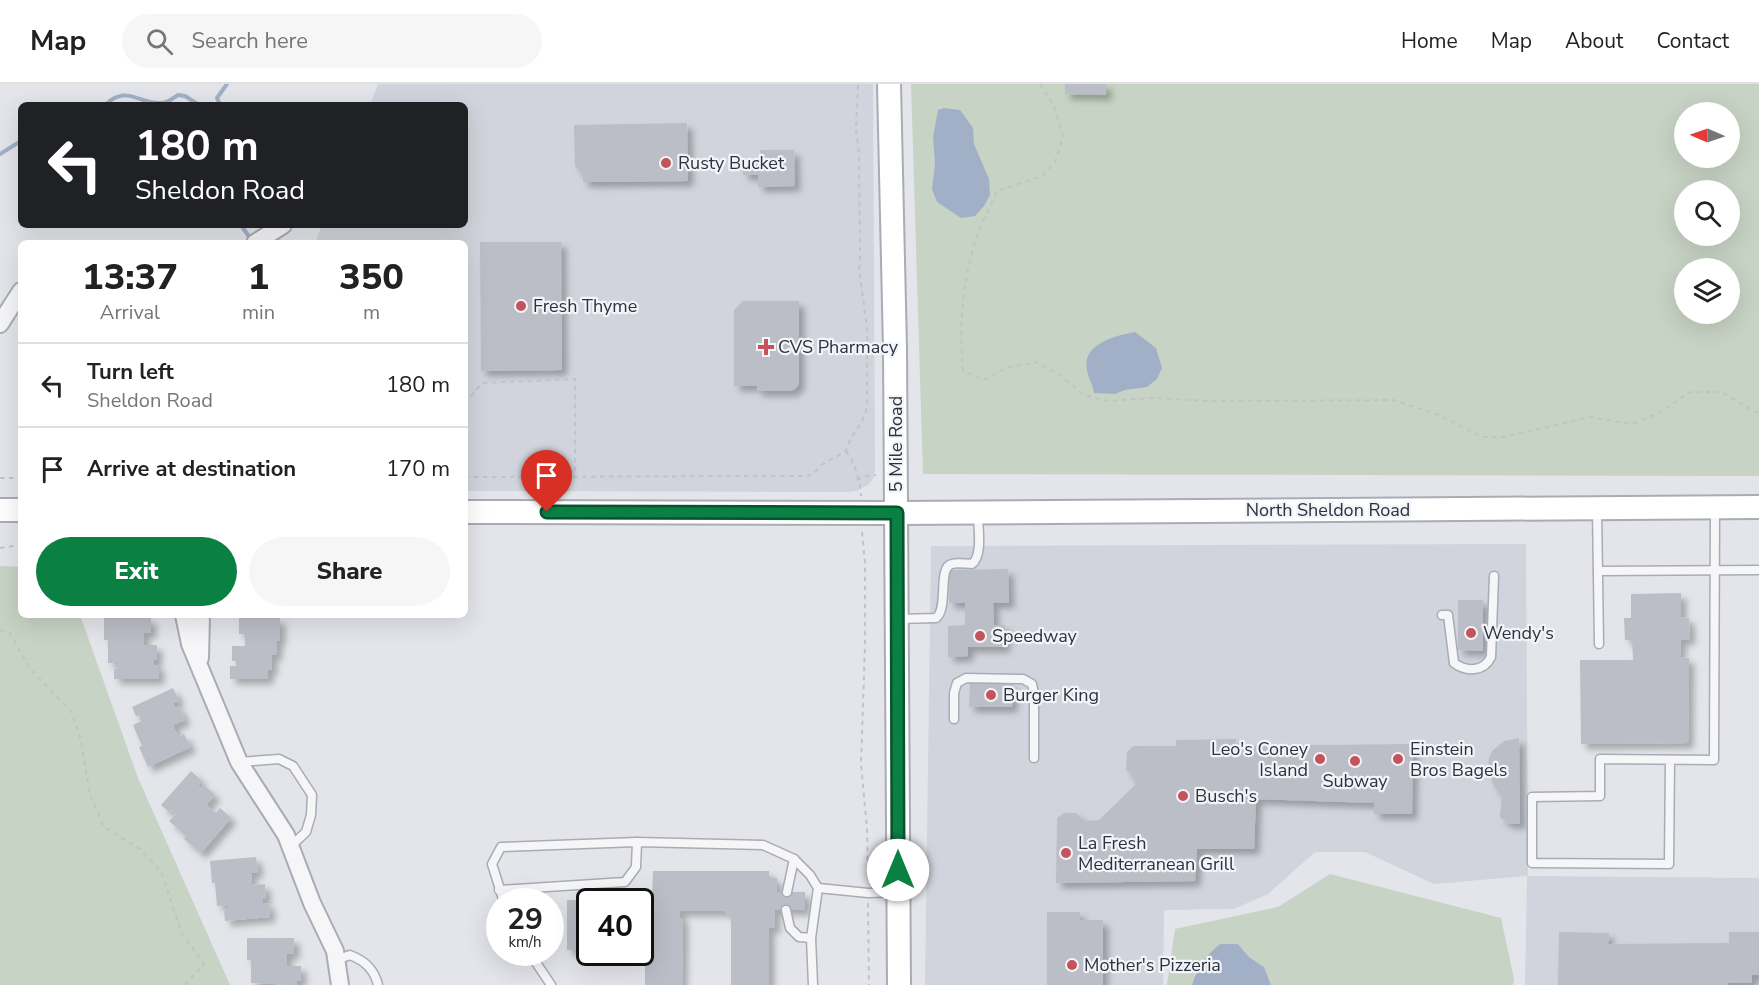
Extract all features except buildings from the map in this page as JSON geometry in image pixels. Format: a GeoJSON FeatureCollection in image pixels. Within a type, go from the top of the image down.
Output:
{"type":"FeatureCollection","features":[{"type":"Feature","properties":{"kind":"main road","name":"5 Mile Road"},"geometry":{"type":"LineString","coordinates":[[889,84],[897,513],[898,985]]}},
{"type":"Feature","properties":{"kind":"main road","name":"North Sheldon Road"},"geometry":{"type":"LineString","coordinates":[[468,512],[897,513],[1759,507]]}},
{"type":"Feature","properties":{"kind":"main road"},"geometry":{"type":"LineString","coordinates":[[0,510],[18,510]]}},
{"type":"Feature","properties":{"kind":"street"},"geometry":{"type":"LineString","coordinates":[[260,240],[278,228]]}},
{"type":"Feature","properties":{"kind":"street"},"geometry":{"type":"LineString","coordinates":[[0,324],[18,296]]}},
{"type":"Feature","properties":{"kind":"street"},"geometry":{"type":"LineString","coordinates":[[185,618],[190,644],[239,762],[286,835],[312,903],[335,951],[340,985]]}},
{"type":"Feature","properties":{"kind":"street"},"geometry":{"type":"LineString","coordinates":[[200,668],[201,618]]}},
{"type":"Feature","properties":{"kind":"lane"},"geometry":{"type":"LineString","coordinates":[[1597,508],[1599,644]]}},
{"type":"Feature","properties":{"kind":"lane"},"geometry":{"type":"LineString","coordinates":[[1670,760],[1669,864],[1532,863],[1532,797],[1600,796],[1600,759],[1713,760],[1715,508]]}},
{"type":"Feature","properties":{"kind":"lane"},"geometry":{"type":"LineString","coordinates":[[898,619],[936,618],[940,615],[947,566],[972,564],[976,560],[978,512]]}},
{"type":"Feature","properties":{"kind":"lane"},"geometry":{"type":"LineString","coordinates":[[1598,571],[1759,570]]}},
{"type":"Feature","properties":{"kind":"lane"},"geometry":{"type":"LineString","coordinates":[[1442,615],[1448,615],[1454,663],[1460,668],[1480,668],[1487,664],[1491,657],[1494,576]]}},
{"type":"Feature","properties":{"kind":"lane"},"geometry":{"type":"LineString","coordinates":[[954,719],[954,693],[957,684],[966,678],[1023,679],[1032,684],[1034,693],[1034,758]]}},
{"type":"Feature","properties":{"kind":"lane"},"geometry":{"type":"LineString","coordinates":[[239,762],[279,759],[293,766],[312,795],[311,815],[306,832],[290,846]]}},
{"type":"Feature","properties":{"kind":"lane"},"geometry":{"type":"LineString","coordinates":[[530,888],[625,882],[636,867],[637,842]]}},
{"type":"Feature","properties":{"kind":"lane"},"geometry":{"type":"LineString","coordinates":[[498,888],[492,864],[501,847],[637,842],[763,845],[794,859],[819,888],[811,938],[813,985]]}},
{"type":"Feature","properties":{"kind":"lane"},"geometry":{"type":"LineString","coordinates":[[787,892],[794,859]]}},
{"type":"Feature","properties":{"kind":"lane"},"geometry":{"type":"LineString","coordinates":[[819,888],[868,893],[898,892]]}},
{"type":"Feature","properties":{"kind":"lane"},"geometry":{"type":"LineString","coordinates":[[786,910],[790,928],[799,938],[811,938]]}},
{"type":"Feature","properties":{"kind":"lane"},"geometry":{"type":"LineString","coordinates":[[336,960],[350,955],[361,959],[371,968],[378,985]]}},
{"type":"Feature","properties":{"kind":"lane"},"geometry":{"type":"LineString","coordinates":[[538,966],[551,985]]}},
{"type":"Feature","properties":{"kind":"path"},"geometry":{"type":"LineString","coordinates":[[468,477],[806,476],[846,452],[849,440],[862,425],[867,412],[867,327],[859,270],[859,153],[856,130],[858,84]]}},
{"type":"Feature","properties":{"kind":"path"},"geometry":{"type":"LineString","coordinates":[[1040,84],[1054,105],[1063,136],[1055,162],[1042,176],[998,191],[975,240],[962,299],[960,342],[963,371],[983,380],[1006,368],[1036,362],[1059,374],[1084,395],[1108,401],[1152,398],[1211,401],[1393,400],[1439,415],[1482,437],[1505,437],[1589,417],[1632,424],[1659,413],[1690,392],[1722,392],[1759,413]]}},
{"type":"Feature","properties":{"kind":"path"},"geometry":{"type":"LineString","coordinates":[[468,399],[482,383],[575,379],[575,477]]}},
{"type":"Feature","properties":{"kind":"path"},"geometry":{"type":"LineString","coordinates":[[846,452],[852,459],[860,487]]}},
{"type":"Feature","properties":{"kind":"path"},"geometry":{"type":"LineString","coordinates":[[857,480],[876,475]]}},
{"type":"Feature","properties":{"kind":"path"},"geometry":{"type":"LineString","coordinates":[[0,478],[18,478]]}},
{"type":"Feature","properties":{"kind":"path"},"geometry":{"type":"LineString","coordinates":[[862,532],[865,563],[865,646],[861,763],[867,829],[869,985]]}},
{"type":"Feature","properties":{"kind":"path"},"geometry":{"type":"LineString","coordinates":[[0,548],[18,545]]}},
{"type":"Feature","properties":{"kind":"path"},"geometry":{"type":"LineString","coordinates":[[0,630],[10,633],[30,669],[71,711],[81,741],[90,795],[104,827],[140,849],[161,871],[182,934],[204,964],[185,985]]}},
{"type":"Feature","properties":{"kind":"shaded area"},"geometry":{"type":"Polygon","coordinates":[[[378,84],[873,84],[875,470],[873,479],[868,485],[848,492],[468,491],[468,240],[316,240],[321,228],[468,228],[468,102],[371,102],[378,84]]]}},
{"type":"Feature","properties":{"kind":"shaded area"},"geometry":{"type":"Polygon","coordinates":[[[1526,544],[1528,876],[1759,878],[1759,985],[1525,985],[1527,876],[1434,884],[1365,852],[1315,852],[1268,894],[1234,909],[1164,910],[1163,985],[925,985],[931,546],[1526,544]]]}},
{"type":"Feature","properties":{"kind":"green space"},"geometry":{"type":"Polygon","coordinates":[[[911,84],[1759,84],[1759,476],[923,474],[911,84]]]}},
{"type":"Feature","properties":{"kind":"green space"},"geometry":{"type":"Polygon","coordinates":[[[0,566],[18,567],[18,618],[81,618],[138,778],[230,985],[0,985],[0,566]]]}},
{"type":"Feature","properties":{"kind":"green space"},"geometry":{"type":"Polygon","coordinates":[[[1330,874],[1501,918],[1514,979],[1513,985],[1271,985],[1264,967],[1249,957],[1238,944],[1195,972],[1192,985],[1167,985],[1175,929],[1278,907],[1330,874]]]}},
{"type":"Feature","properties":{"kind":"water"},"geometry":{"type":"Polygon","coordinates":[[[944,108],[960,110],[973,128],[974,144],[989,179],[990,195],[975,216],[961,218],[937,202],[932,189],[935,164],[933,137],[938,110],[944,108]]]}},
{"type":"Feature","properties":{"kind":"water"},"geometry":{"type":"Polygon","coordinates":[[[1135,332],[1156,348],[1162,368],[1157,379],[1147,387],[1115,394],[1094,393],[1087,370],[1089,354],[1095,347],[1110,338],[1135,332]]]}},
{"type":"Feature","properties":{"kind":"water"},"geometry":{"type":"Polygon","coordinates":[[[1220,944],[1238,944],[1249,957],[1264,967],[1271,985],[1192,985],[1203,962],[1220,944]]]}},
{"type":"Feature","properties":{"kind":"waterway"},"geometry":{"type":"LineString","coordinates":[[219,102],[217,98],[227,84]]}},
{"type":"Feature","properties":{"kind":"waterway"},"geometry":{"type":"LineString","coordinates":[[109,102],[126,95],[150,102]]}},
{"type":"Feature","properties":{"kind":"waterway"},"geometry":{"type":"LineString","coordinates":[[164,102],[178,95],[185,96],[194,102]]}},
{"type":"Feature","properties":{"kind":"waterway"},"geometry":{"type":"LineString","coordinates":[[0,154],[18,143]]}},
{"type":"Feature","properties":{"kind":"waterway"},"geometry":{"type":"LineString","coordinates":[[243,228],[251,240]]}},
{"type":"Feature","properties":{"kind":"place","name":"Rusty Bucket"},"geometry":{"type":"Point","coordinates":[666,163]}},
{"type":"Feature","properties":{"kind":"place","name":"Fresh Thyme"},"geometry":{"type":"Point","coordinates":[521,306]}},
{"type":"Feature","properties":{"kind":"place","name":"CVS Pharmacy"},"geometry":{"type":"Point","coordinates":[766,347]}},
{"type":"Feature","properties":{"kind":"place","name":"Wendy's"},"geometry":{"type":"Point","coordinates":[1471,633]}},
{"type":"Feature","properties":{"kind":"place","name":"Speedway"},"geometry":{"type":"Point","coordinates":[980,636]}},
{"type":"Feature","properties":{"kind":"place","name":"Burger King"},"geometry":{"type":"Point","coordinates":[991,695]}},
{"type":"Feature","properties":{"kind":"place","name":"Leo's Coney Island"},"geometry":{"type":"Point","coordinates":[1320,759]}},
{"type":"Feature","properties":{"kind":"place","name":"Einstein Bros Bagels"},"geometry":{"type":"Point","coordinates":[1398,759]}},
{"type":"Feature","properties":{"kind":"place","name":"Subway"},"geometry":{"type":"Point","coordinates":[1355,761]}},
{"type":"Feature","properties":{"kind":"place","name":"Busch's"},"geometry":{"type":"Point","coordinates":[1183,796]}},
{"type":"Feature","properties":{"kind":"place","name":"La Fresh Mediterranean Grill"},"geometry":{"type":"Point","coordinates":[1066,853]}},
{"type":"Feature","properties":{"kind":"place","name":"Mother's Pizzeria"},"geometry":{"type":"Point","coordinates":[1072,965]}},
{"type":"Feature","properties":{"kind":"route"},"geometry":{"type":"LineString","coordinates":[[547,512],[897,513],[898,870]]}}]}
